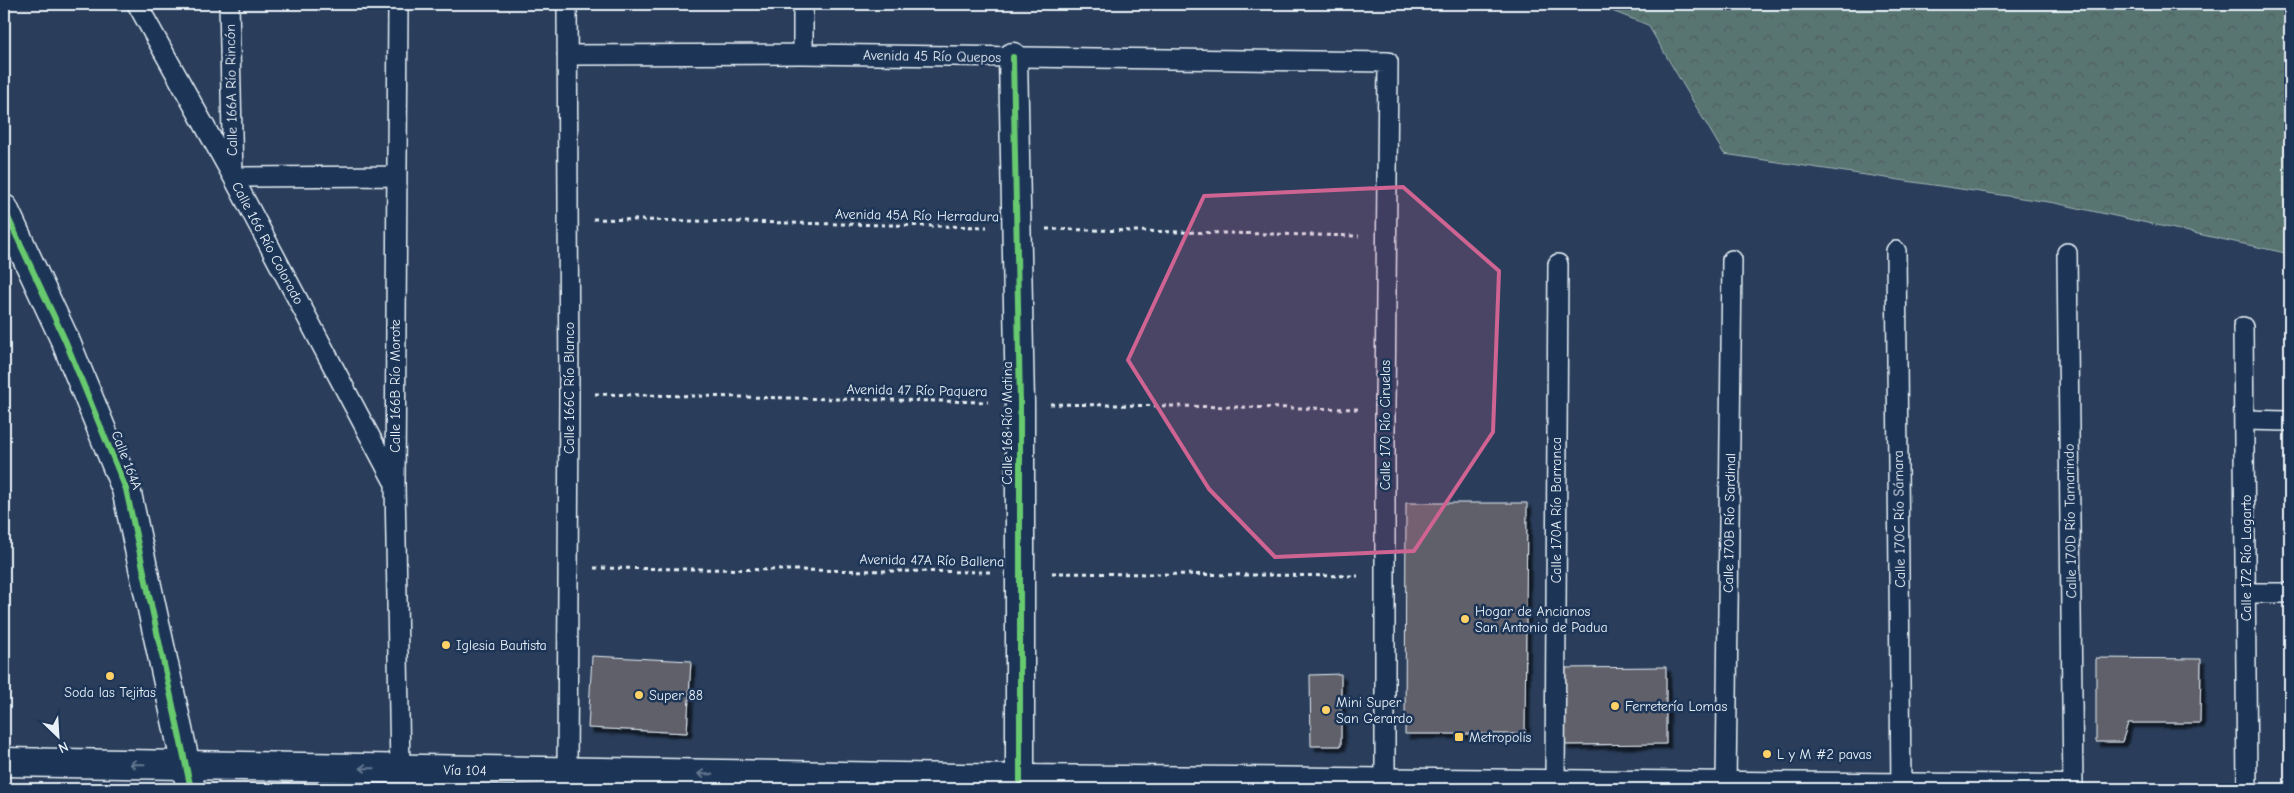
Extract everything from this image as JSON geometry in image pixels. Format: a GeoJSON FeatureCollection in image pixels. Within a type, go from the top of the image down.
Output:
{"type":"FeatureCollection","features":[{"type":"Feature","properties":{"kind":"main road","name":"Calle 168 Río Matina"},"geometry":{"type":"LineString","coordinates":[[1013,57],[1020,403],[1020,784]]}},
{"type":"Feature","properties":{"kind":"main road","name":"Calle 164A"},"geometry":{"type":"LineString","coordinates":[[4,209],[65,340],[126,489],[189,779]]}},
{"type":"Feature","properties":{"kind":"main road","name":"Vía 104"},"geometry":{"type":"LineString","coordinates":[[4,762],[189,779],[400,769],[1020,784],[1555,785],[2066,789]]}},
{"type":"Feature","properties":{"kind":"main road","name":"Vía 104"},"geometry":{"type":"LineString","coordinates":[[4,780],[189,779],[598,789]]}},
{"type":"Feature","properties":{"kind":"lane","name":"Calle 166 Río Colorado"},"geometry":{"type":"LineString","coordinates":[[137,4],[233,177],[395,484]]}},
{"type":"Feature","properties":{"kind":"lane","name":"Calle 166A Río Rincón"},"geometry":{"type":"LineString","coordinates":[[229,4],[233,177]]}},
{"type":"Feature","properties":{"kind":"lane","name":"Calle 166B Río Morote"},"geometry":{"type":"LineString","coordinates":[[398,4],[395,484],[400,769]]}},
{"type":"Feature","properties":{"kind":"lane","name":"Calle 166C Río Blanco"},"geometry":{"type":"LineString","coordinates":[[567,4],[569,394],[567,772]]}},
{"type":"Feature","properties":{"kind":"lane"},"geometry":{"type":"LineString","coordinates":[[803,4],[803,54]]}},
{"type":"Feature","properties":{"kind":"lane","name":"Avenida 45 Río Quepos"},"geometry":{"type":"LineString","coordinates":[[567,55],[803,54],[1388,62]]}},
{"type":"Feature","properties":{"kind":"lane","name":"Calle 170 Río Ciruelas"},"geometry":{"type":"LineString","coordinates":[[1388,62],[1385,577],[1396,786]]}},
{"type":"Feature","properties":{"kind":"lane"},"geometry":{"type":"LineString","coordinates":[[233,177],[396,176]]}},
{"type":"Feature","properties":{"kind":"lane","name":"Calle 170C Río Sámara"},"geometry":{"type":"LineString","coordinates":[[1896,251],[1901,788]]}},
{"type":"Feature","properties":{"kind":"lane","name":"Calle 170D Río Tamarindo"},"geometry":{"type":"LineString","coordinates":[[2067,253],[2074,789]]}},
{"type":"Feature","properties":{"kind":"lane","name":"Calle 170B Río Sardinal"},"geometry":{"type":"LineString","coordinates":[[1726,786],[1732,260]]}},
{"type":"Feature","properties":{"kind":"lane","name":"Calle 170A Río Barranca"},"geometry":{"type":"LineString","coordinates":[[1555,785],[1558,264]]}},
{"type":"Feature","properties":{"kind":"lane","name":"Calle 172 Río Lagarto"},"geometry":{"type":"LineString","coordinates":[[2243,327],[2247,789]]}},
{"type":"Feature","properties":{"kind":"lane"},"geometry":{"type":"LineString","coordinates":[[2245,420],[2290,420]]}},
{"type":"Feature","properties":{"kind":"lane"},"geometry":{"type":"LineString","coordinates":[[2246,593],[2290,593]]}},
{"type":"Feature","properties":{"kind":"highlighted area"},"geometry":{"type":"Polygon","coordinates":[[[1403,187],[1499,271],[1493,432],[1414,551],[1275,557],[1209,489],[1128,360],[1204,196],[1403,187]]]}},
{"type":"Feature","properties":{"kind":"green space"},"geometry":{"type":"Polygon","coordinates":[[[1594,4],[2290,4],[2290,254],[2055,203],[1724,154],[1648,25],[1594,4]]]}},
{"type":"Feature","properties":{"kind":"building","name":"Hogar de Ancianos San Antonio de Padua"},"geometry":{"type":"Polygon","coordinates":[[[1406,503],[1527,503],[1525,734],[1405,734],[1406,503]]]}},
{"type":"Feature","properties":{"kind":"building","name":"Super 88"},"geometry":{"type":"Polygon","coordinates":[[[592,656],[691,661],[687,733],[588,728],[592,656]]]}},
{"type":"Feature","properties":{"kind":"building"},"geometry":{"type":"Polygon","coordinates":[[[2096,658],[2201,659],[2200,723],[2128,723],[2122,742],[2096,742],[2096,658]]]}},
{"type":"Feature","properties":{"kind":"building","name":"Ferretería Lomas"},"geometry":{"type":"Polygon","coordinates":[[[1666,667],[1666,744],[1564,745],[1563,668],[1666,667]]]}},
{"type":"Feature","properties":{"kind":"building","name":"Mini Super San Gerardo"},"geometry":{"type":"Polygon","coordinates":[[[1341,674],[1341,746],[1311,746],[1310,675],[1341,674]]]}},
{"type":"Feature","properties":{"kind":"cycle path"},"geometry":{"type":"LineString","coordinates":[[1013,57],[1020,403],[1020,789]]}},
{"type":"Feature","properties":{"kind":"cycle path"},"geometry":{"type":"LineString","coordinates":[[4,209],[65,340],[126,489],[191,789]]}},
{"type":"Feature","properties":{"kind":"place","name":"Hogar de Ancianos San Antonio de Padua"},"geometry":{"type":"Point","coordinates":[1465,619]}},
{"type":"Feature","properties":{"kind":"place","name":"Iglesia Bautista"},"geometry":{"type":"Point","coordinates":[446,645]}},
{"type":"Feature","properties":{"kind":"place","name":"Soda las Tejitas"},"geometry":{"type":"Point","coordinates":[110,676]}},
{"type":"Feature","properties":{"kind":"place","name":"Super 88"},"geometry":{"type":"Point","coordinates":[639,695]}},
{"type":"Feature","properties":{"kind":"place","name":"Ferretería Lomas"},"geometry":{"type":"Point","coordinates":[1615,706]}},
{"type":"Feature","properties":{"kind":"place","name":"Mini Super San Gerardo"},"geometry":{"type":"Point","coordinates":[1326,710]}},
{"type":"Feature","properties":{"kind":"place","name":"Metropolis"},"geometry":{"type":"Point","coordinates":[1459,737]}},
{"type":"Feature","properties":{"kind":"place","name":"L y M #2 pavas"},"geometry":{"type":"Point","coordinates":[1767,754]}}]}
